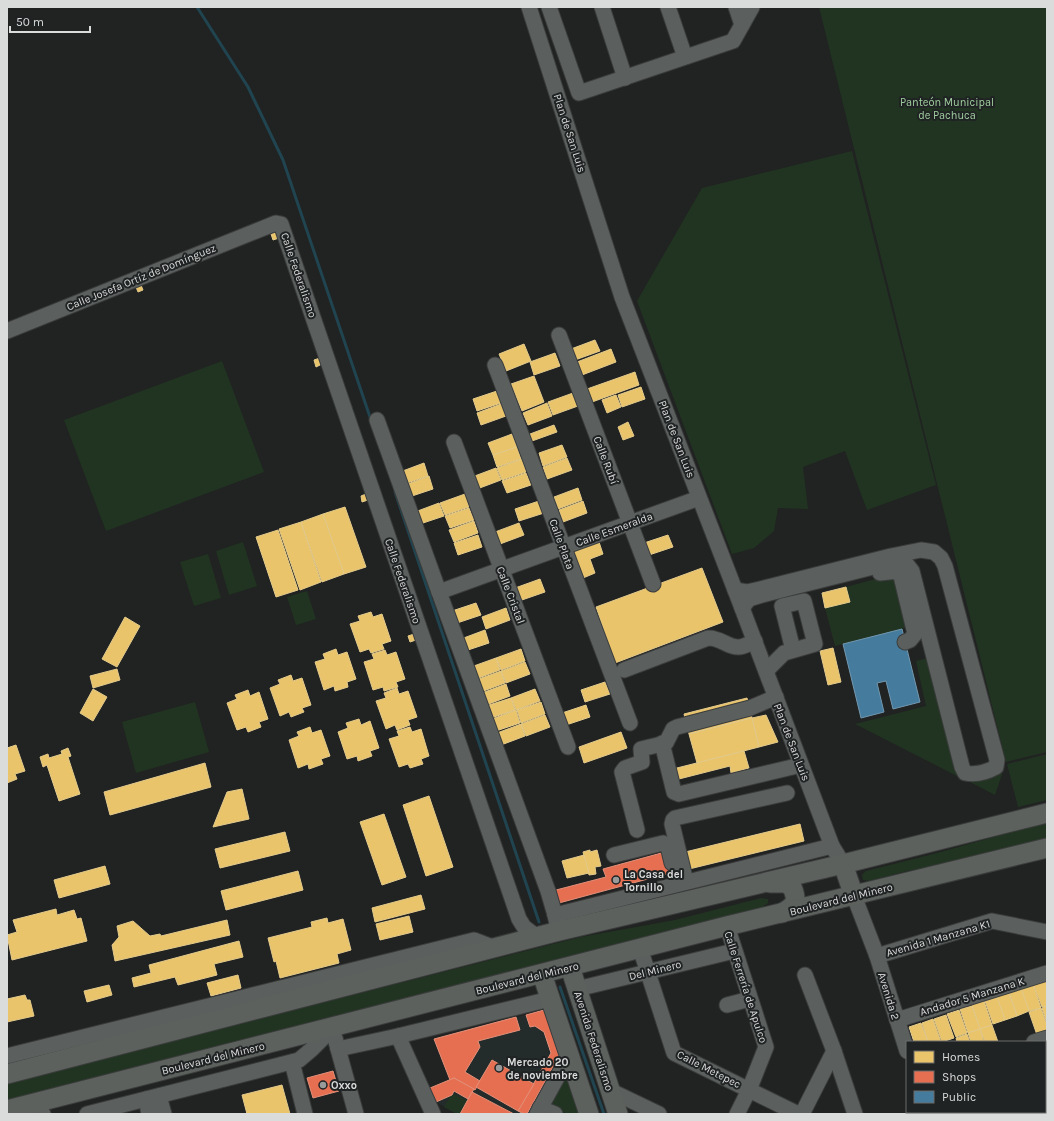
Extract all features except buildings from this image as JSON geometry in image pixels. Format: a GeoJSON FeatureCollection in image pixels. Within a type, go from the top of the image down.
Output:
{"type":"FeatureCollection","features":[{"type":"Feature","properties":{"kind":"main road"},"geometry":{"type":"LineString","coordinates":[[7,1074],[537,937],[557,923],[764,883],[1047,813]]}},
{"type":"Feature","properties":{"kind":"main road","name":"Boulevard del Minero"},"geometry":{"type":"LineString","coordinates":[[15,1108],[333,1028],[727,926],[1047,848]]}},
{"type":"Feature","properties":{"kind":"main road"},"geometry":{"type":"LineString","coordinates":[[843,864],[854,896]]}},
{"type":"Feature","properties":{"kind":"main road"},"geometry":{"type":"LineString","coordinates":[[764,883],[786,884],[792,887],[795,895],[795,903],[791,908],[782,913]]}},
{"type":"Feature","properties":{"kind":"main road","name":"Avenida Federalismo"},"geometry":{"type":"LineString","coordinates":[[570,967],[618,1114]]}},
{"type":"Feature","properties":{"kind":"main road"},"geometry":{"type":"LineString","coordinates":[[542,974],[589,1114]]}},
{"type":"Feature","properties":{"kind":"street","name":"Plan de San Luis"},"geometry":{"type":"LineString","coordinates":[[529,7],[622,297],[755,641],[832,846],[843,864]]}},
{"type":"Feature","properties":{"kind":"street"},"geometry":{"type":"LineString","coordinates":[[549,7],[578,93],[733,41],[752,7]]}},
{"type":"Feature","properties":{"kind":"street"},"geometry":{"type":"LineString","coordinates":[[602,7],[625,78]]}},
{"type":"Feature","properties":{"kind":"street"},"geometry":{"type":"LineString","coordinates":[[668,7],[685,58]]}},
{"type":"Feature","properties":{"kind":"street"},"geometry":{"type":"LineString","coordinates":[[736,7],[742,25]]}},
{"type":"Feature","properties":{"kind":"street","name":"Calle Josefa Ortíz de Domínguez"},"geometry":{"type":"LineString","coordinates":[[7,331],[276,223]]}},
{"type":"Feature","properties":{"kind":"street","name":"Calle Federalismo"},"geometry":{"type":"LineString","coordinates":[[276,223],[281,224],[519,919],[524,927],[537,937]]}},
{"type":"Feature","properties":{"kind":"street","name":"Calle Rubí"},"geometry":{"type":"LineString","coordinates":[[559,335],[653,584]]}},
{"type":"Feature","properties":{"kind":"street","name":"Calle Plata"},"geometry":{"type":"LineString","coordinates":[[495,365],[630,723]]}},
{"type":"Feature","properties":{"kind":"street"},"geometry":{"type":"LineString","coordinates":[[378,420],[548,891],[557,923],[681,883],[832,846]]}},
{"type":"Feature","properties":{"kind":"street","name":"Calle Cristal"},"geometry":{"type":"LineString","coordinates":[[454,442],[568,747]]}},
{"type":"Feature","properties":{"kind":"street","name":"Calle Esmeralda"},"geometry":{"type":"LineString","coordinates":[[439,592],[699,498]]}},
{"type":"Feature","properties":{"kind":"street"},"geometry":{"type":"LineString","coordinates":[[735,590],[747,592],[891,556],[921,550],[934,552],[941,558],[945,566],[997,760],[996,767],[972,774],[965,773],[962,768],[912,571],[905,562],[893,562],[762,595],[749,599],[742,608]]}},
{"type":"Feature","properties":{"kind":"street"},"geometry":{"type":"LineString","coordinates":[[748,623],[754,610],[763,602],[887,572],[898,571],[901,576],[915,634],[910,640],[905,642]]}},
{"type":"Feature","properties":{"kind":"street"},"geometry":{"type":"LineString","coordinates":[[624,670],[708,638],[713,638],[737,647],[742,647],[755,641]]}},
{"type":"Feature","properties":{"kind":"street"},"geometry":{"type":"LineString","coordinates":[[766,671],[784,653],[793,650]]}},
{"type":"Feature","properties":{"kind":"street"},"geometry":{"type":"LineString","coordinates":[[637,830],[623,770],[642,762],[641,749],[668,741],[673,729],[677,727],[750,708],[776,697]]}},
{"type":"Feature","properties":{"kind":"street"},"geometry":{"type":"LineString","coordinates":[[662,744],[674,792],[678,794],[801,765]]}},
{"type":"Feature","properties":{"kind":"street"},"geometry":{"type":"LineString","coordinates":[[681,883],[672,824],[675,818],[787,793]]}},
{"type":"Feature","properties":{"kind":"street"},"geometry":{"type":"LineString","coordinates":[[614,855],[663,843],[668,846],[681,883]]}},
{"type":"Feature","properties":{"kind":"street","name":"Avenida 2"},"geometry":{"type":"LineString","coordinates":[[854,896],[877,956],[906,1048]]}},
{"type":"Feature","properties":{"kind":"street","name":"Avenida 1 Manzana K1"},"geometry":{"type":"LineString","coordinates":[[877,956],[992,921],[1047,932]]}},
{"type":"Feature","properties":{"kind":"street","name":"Calle Ferrería de Apulco"},"geometry":{"type":"LineString","coordinates":[[727,926],[766,1047],[749,1090],[737,1114]]}},
{"type":"Feature","properties":{"kind":"street"},"geometry":{"type":"LineString","coordinates":[[7,1056],[474,940],[495,948]]}},
{"type":"Feature","properties":{"kind":"street","name":"Calle Metepec"},"geometry":{"type":"LineString","coordinates":[[640,948],[674,1053],[798,1114]]}},
{"type":"Feature","properties":{"kind":"street","name":"Del Minero"},"geometry":{"type":"LineString","coordinates":[[577,989],[734,951]]}},
{"type":"Feature","properties":{"kind":"street","name":"Andador 5 Manzana K"},"geometry":{"type":"LineString","coordinates":[[897,1020],[1047,973]]}},
{"type":"Feature","properties":{"kind":"street"},"geometry":{"type":"LineString","coordinates":[[805,975],[834,1051],[855,1114]]}},
{"type":"Feature","properties":{"kind":"street"},"geometry":{"type":"LineString","coordinates":[[338,1049],[550,999]]}},
{"type":"Feature","properties":{"kind":"street"},"geometry":{"type":"LineString","coordinates":[[727,1005],[750,999]]}},
{"type":"Feature","properties":{"kind":"street"},"geometry":{"type":"LineString","coordinates":[[333,1028],[356,1114]]}},
{"type":"Feature","properties":{"kind":"street"},"geometry":{"type":"LineString","coordinates":[[87,1114],[299,1060],[333,1028]]}},
{"type":"Feature","properties":{"kind":"street"},"geometry":{"type":"LineString","coordinates":[[398,1036],[433,1114]]}},
{"type":"Feature","properties":{"kind":"street"},"geometry":{"type":"LineString","coordinates":[[1037,1041],[1047,1038]]}},
{"type":"Feature","properties":{"kind":"street"},"geometry":{"type":"LineString","coordinates":[[802,1114],[834,1051]]}},
{"type":"Feature","properties":{"kind":"street"},"geometry":{"type":"LineString","coordinates":[[555,1114],[539,1111],[569,1056]]}},
{"type":"Feature","properties":{"kind":"street"},"geometry":{"type":"LineString","coordinates":[[292,1062],[305,1114]]}},
{"type":"Feature","properties":{"kind":"street"},"geometry":{"type":"LineString","coordinates":[[609,1090],[659,1114]]}},
{"type":"Feature","properties":{"kind":"street"},"geometry":{"type":"LineString","coordinates":[[149,1114],[152,1098]]}},
{"type":"Feature","properties":{"kind":"street"},"geometry":{"type":"LineString","coordinates":[[152,1098],[164,1114]]}},
{"type":"Feature","properties":{"kind":"street"},"geometry":{"type":"LineString","coordinates":[[15,1108],[43,1114]]}},
{"type":"Feature","properties":{"kind":"shaded area","name":"Mercado 20 de noviembre"},"geometry":{"type":"Polygon","coordinates":[[[544,1010],[559,1056],[527,1114],[457,1114],[436,1102],[430,1088],[450,1080],[434,1039],[544,1010]]]}},
{"type":"Feature","properties":{"kind":"green space","name":"Panteón Municipal de Pachuca"},"geometry":{"type":"Polygon","coordinates":[[[819,7],[1047,7],[1047,752],[1006,762],[819,7]]]}},
{"type":"Feature","properties":{"kind":"green space"},"geometry":{"type":"Polygon","coordinates":[[[852,151],[936,485],[867,510],[845,451],[803,467],[808,509],[778,508],[774,531],[754,548],[732,554],[637,301],[702,188],[852,151]]]}},
{"type":"Feature","properties":{"kind":"green space"},"geometry":{"type":"Polygon","coordinates":[[[222,361],[264,472],[106,531],[64,420],[222,361]]]}},
{"type":"Feature","properties":{"kind":"green space"},"geometry":{"type":"Polygon","coordinates":[[[243,542],[257,586],[229,595],[216,551],[243,542]]]}},
{"type":"Feature","properties":{"kind":"green space"},"geometry":{"type":"Polygon","coordinates":[[[208,554],[221,598],[194,606],[180,562],[208,554]]]}},
{"type":"Feature","properties":{"kind":"green space"},"geometry":{"type":"Polygon","coordinates":[[[890,575],[895,578],[906,627],[835,646],[825,608],[850,602],[846,587],[890,575]]]}},
{"type":"Feature","properties":{"kind":"green space"},"geometry":{"type":"Polygon","coordinates":[[[307,591],[316,619],[296,625],[287,597],[307,591]]]}},
{"type":"Feature","properties":{"kind":"green space"},"geometry":{"type":"Polygon","coordinates":[[[928,658],[957,776],[855,724],[926,706],[916,661],[928,658]]]}},
{"type":"Feature","properties":{"kind":"green space"},"geometry":{"type":"Polygon","coordinates":[[[195,702],[209,752],[136,773],[122,722],[195,702]]]}},
{"type":"Feature","properties":{"kind":"green space"},"geometry":{"type":"Polygon","coordinates":[[[1047,754],[1047,800],[1018,807],[1007,764],[1047,754]]]}},
{"type":"Feature","properties":{"kind":"green space"},"geometry":{"type":"Polygon","coordinates":[[[1003,771],[995,795],[966,780],[1003,771]]]}},
{"type":"Feature","properties":{"kind":"green space"},"geometry":{"type":"Polygon","coordinates":[[[1047,822],[1047,842],[951,864],[907,871],[869,881],[863,880],[862,875],[866,871],[1047,822]]]}},
{"type":"Feature","properties":{"kind":"green space"},"geometry":{"type":"Polygon","coordinates":[[[761,898],[768,899],[768,903],[761,908],[7,1103],[7,1083],[581,937],[675,920],[761,898]]]}},
{"type":"Feature","properties":{"kind":"green space"},"geometry":{"type":"Polygon","coordinates":[[[565,1072],[582,1114],[567,1114],[548,1104],[565,1072]]]}},
{"type":"Feature","properties":{"kind":"green space"},"geometry":{"type":"Polygon","coordinates":[[[454,1094],[468,1101],[460,1114],[457,1114],[444,1107],[450,1097],[454,1094]]]}},
{"type":"Feature","properties":{"kind":"waterway"},"geometry":{"type":"LineString","coordinates":[[197,7],[248,87],[283,160],[371,420]]}},
{"type":"Feature","properties":{"kind":"waterway"},"geometry":{"type":"LineString","coordinates":[[395,492],[539,922]]}},
{"type":"Feature","properties":{"kind":"waterway"},"geometry":{"type":"LineString","coordinates":[[560,987],[604,1114]]}},
{"type":"Feature","properties":{"kind":"place","name":"La Casa del Tornillo"},"geometry":{"type":"Point","coordinates":[616,880]}},
{"type":"Feature","properties":{"kind":"place","name":"Mercado 20 de noviembre"},"geometry":{"type":"Point","coordinates":[499,1068]}},
{"type":"Feature","properties":{"kind":"place","name":"Oxxo"},"geometry":{"type":"Point","coordinates":[323,1085]}}]}
